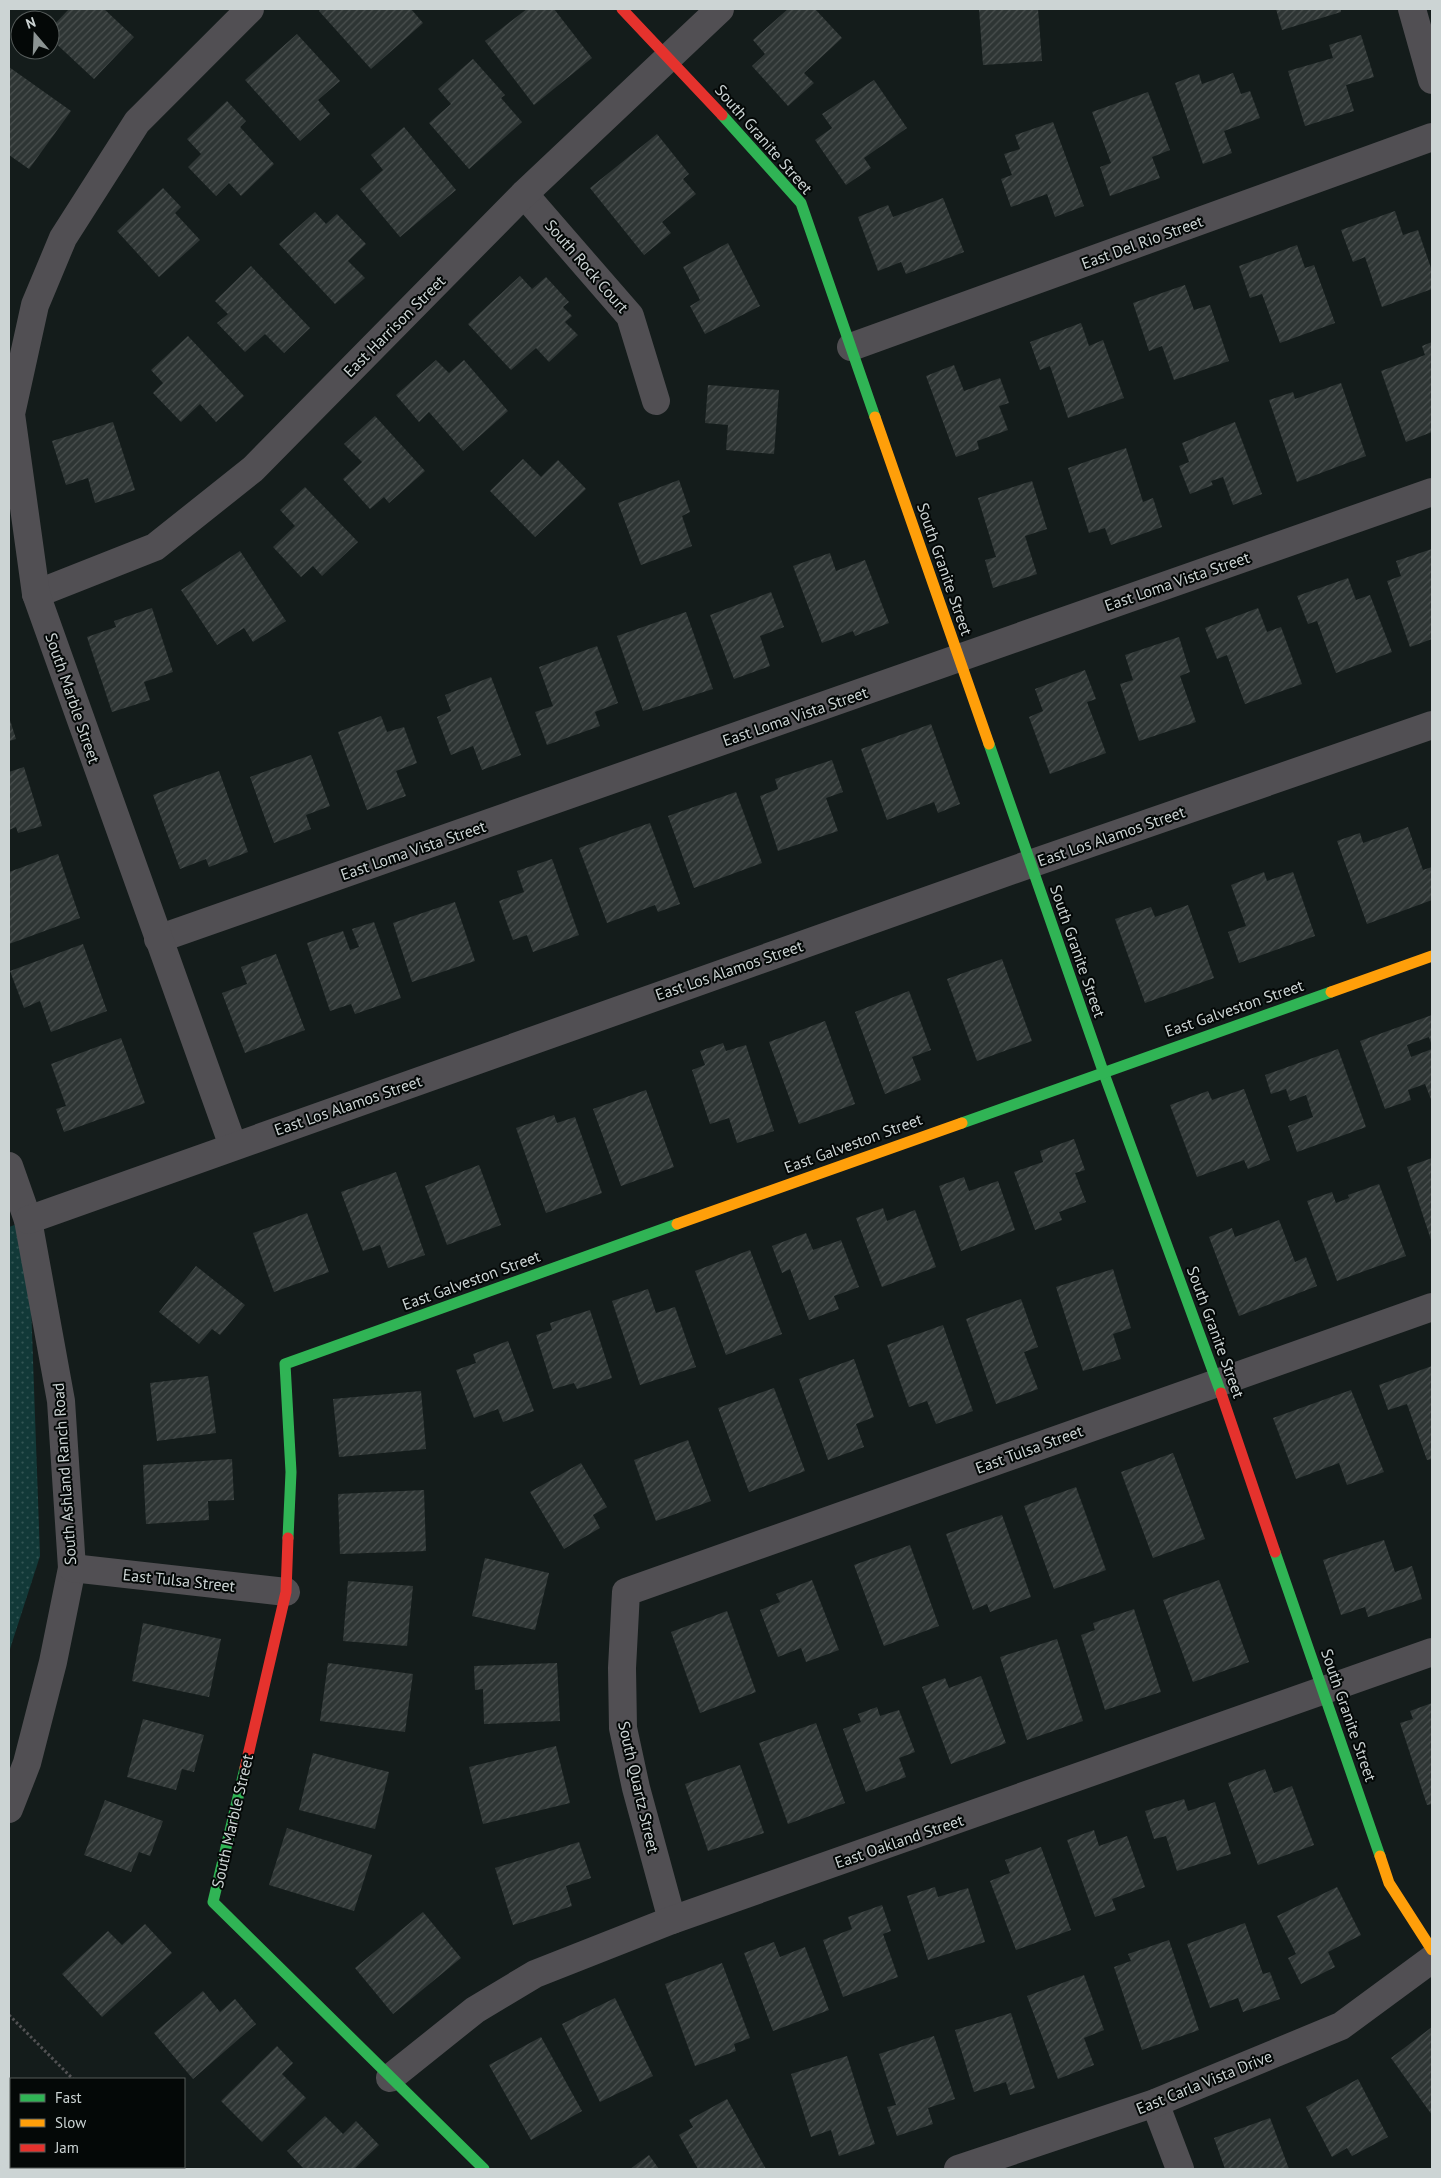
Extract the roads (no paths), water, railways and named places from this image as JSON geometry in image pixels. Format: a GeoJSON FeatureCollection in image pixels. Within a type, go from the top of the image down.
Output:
{"type":"FeatureCollection","features":[{"type":"Feature","properties":{"kind":"street","name":"South Marble Street"},"geometry":{"type":"LineString","coordinates":[[233,1146],[36,594],[11,414],[35,305],[62,238],[137,122],[250,9]]}},
{"type":"Feature","properties":{"kind":"street","name":"South Granite Street"},"geometry":{"type":"LineString","coordinates":[[622,9],[669,57],[801,203],[1103,1071],[1217,1382],[1389,1883],[1432,1950]]}},
{"type":"Feature","properties":{"kind":"street","name":"East Harrison Street"},"geometry":{"type":"LineString","coordinates":[[36,594],[155,547],[253,469],[524,194],[720,9]]}},
{"type":"Feature","properties":{"kind":"street"},"geometry":{"type":"LineString","coordinates":[[1412,9],[1432,80]]}},
{"type":"Feature","properties":{"kind":"street","name":"East Del Rio Street"},"geometry":{"type":"LineString","coordinates":[[851,347],[1432,137]]}},
{"type":"Feature","properties":{"kind":"street","name":"South Rock Court"},"geometry":{"type":"LineString","coordinates":[[524,194],[630,316],[656,401]]}},
{"type":"Feature","properties":{"kind":"street","name":"East Loma Vista Street"},"geometry":{"type":"LineString","coordinates":[[158,939],[1432,492]]}},
{"type":"Feature","properties":{"kind":"street","name":"East Los Alamos Street"},"geometry":{"type":"LineString","coordinates":[[28,1220],[1030,864],[1432,726]]}},
{"type":"Feature","properties":{"kind":"street","name":"East Galveston Street"},"geometry":{"type":"LineString","coordinates":[[285,1364],[1103,1071],[1432,956]]}},
{"type":"Feature","properties":{"kind":"street","name":"South Ashland Ranch Road"},"geometry":{"type":"LineString","coordinates":[[9,1166],[28,1220],[61,1401],[72,1568],[53,1662],[27,1763],[9,1809]]}},
{"type":"Feature","properties":{"kind":"street","name":"East Tulsa Street"},"geometry":{"type":"LineString","coordinates":[[626,1592],[1432,1307]]}},
{"type":"Feature","properties":{"kind":"street","name":"South Marble Street"},"geometry":{"type":"LineString","coordinates":[[285,1364],[291,1472],[286,1592],[212,1902],[484,2169]]}},
{"type":"Feature","properties":{"kind":"street","name":"East Tulsa Street"},"geometry":{"type":"LineString","coordinates":[[72,1568],[286,1592]]}},
{"type":"Feature","properties":{"kind":"street","name":"South Quartz Street"},"geometry":{"type":"LineString","coordinates":[[626,1592],[622,1668],[623,1728],[636,1788],[672,1920]]}},
{"type":"Feature","properties":{"kind":"street","name":"East Oakland Street"},"geometry":{"type":"LineString","coordinates":[[390,2078],[475,2010],[535,1974],[672,1920],[1432,1652]]}},
{"type":"Feature","properties":{"kind":"street","name":"East Carla Vista Drive"},"geometry":{"type":"LineString","coordinates":[[958,2169],[1155,2103],[1341,2026],[1432,1959]]}},
{"type":"Feature","properties":{"kind":"street"},"geometry":{"type":"LineString","coordinates":[[1155,2103],[1180,2169]]}}]}
